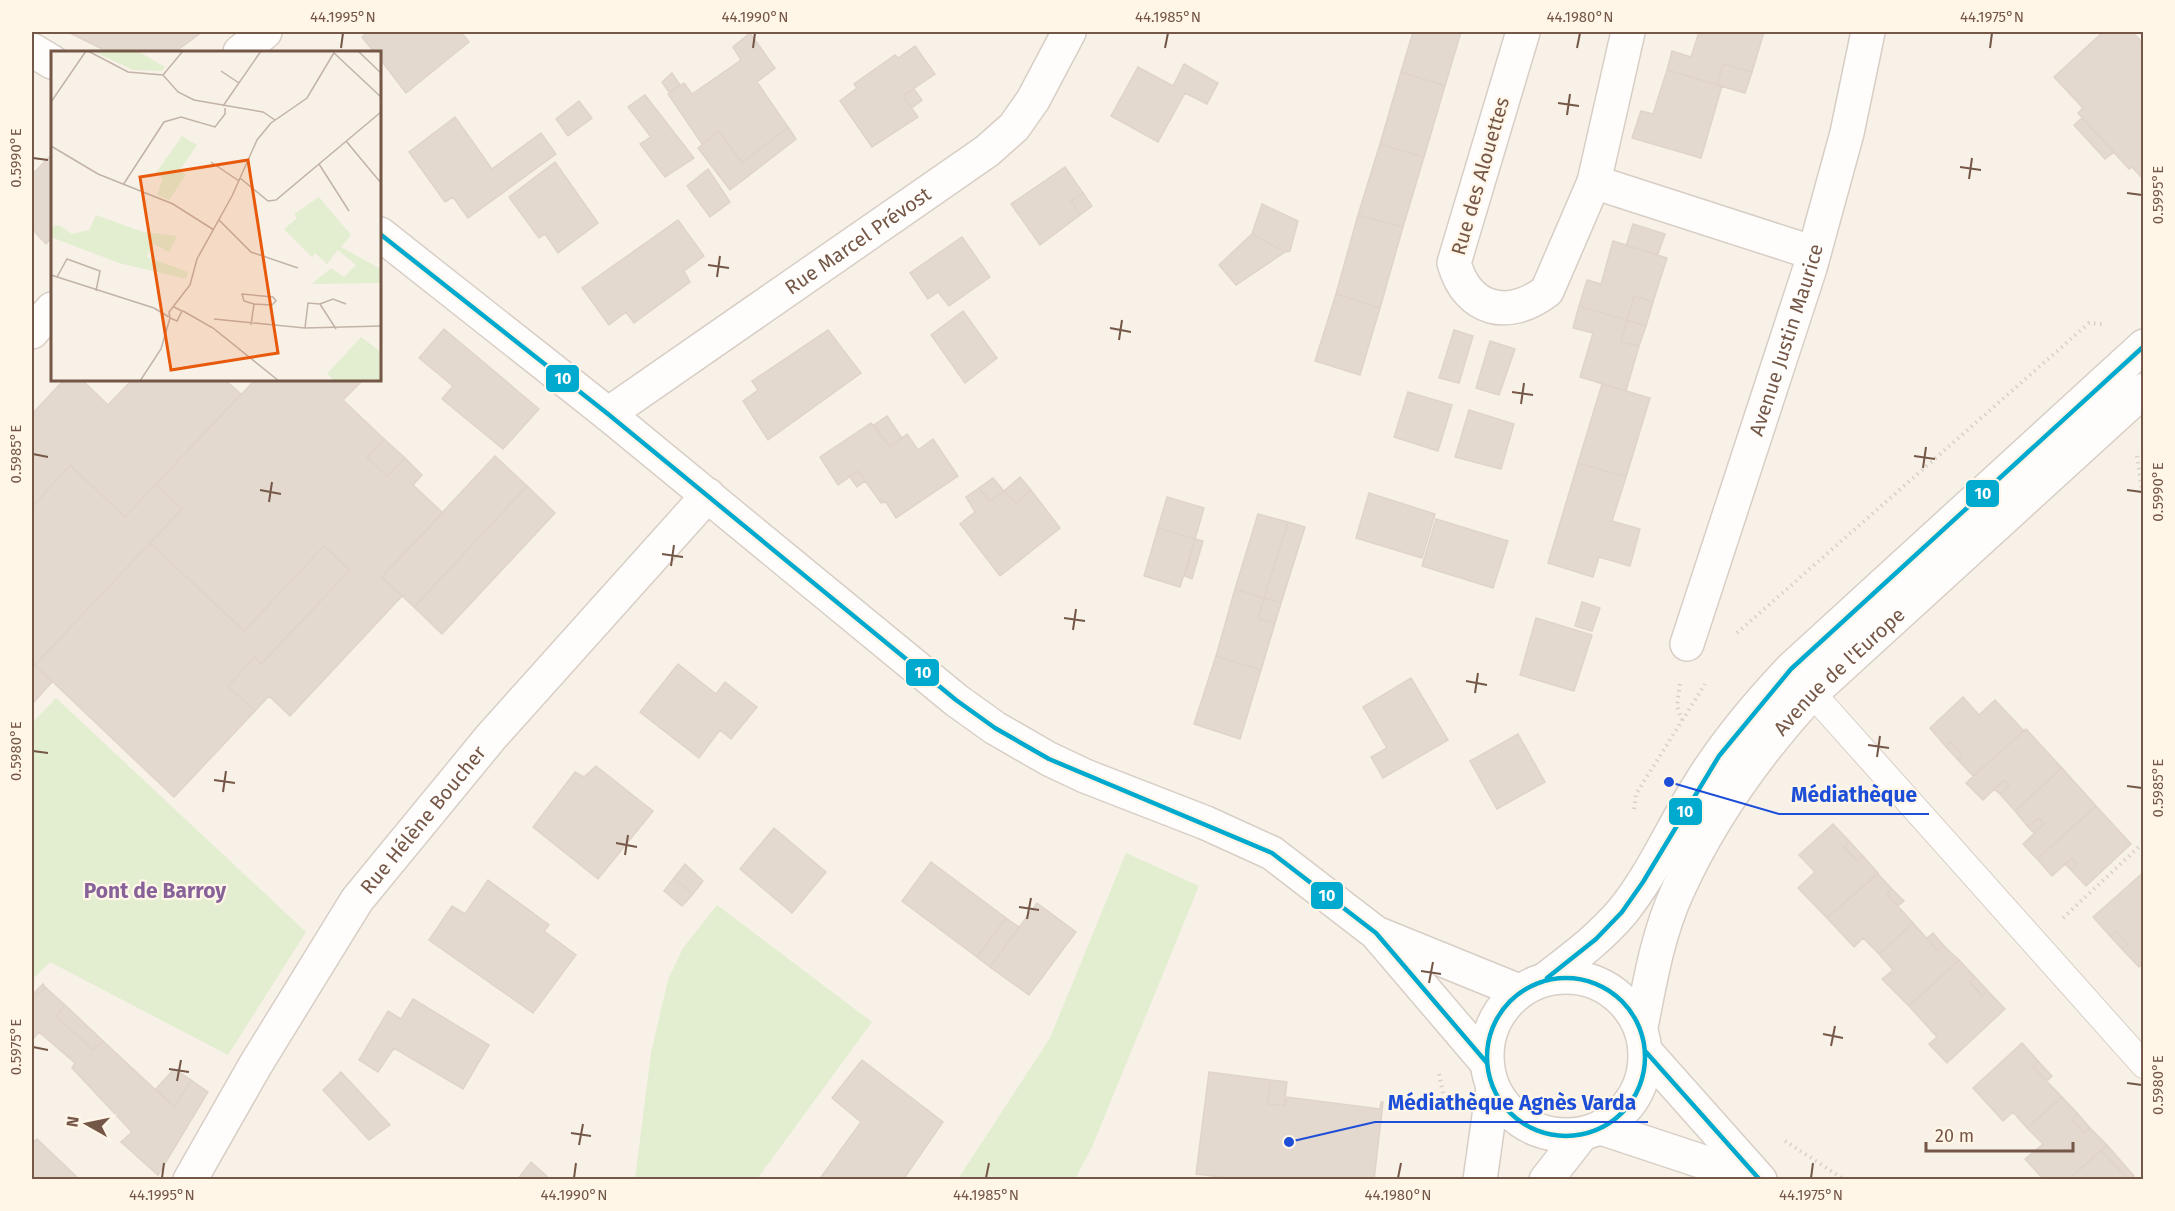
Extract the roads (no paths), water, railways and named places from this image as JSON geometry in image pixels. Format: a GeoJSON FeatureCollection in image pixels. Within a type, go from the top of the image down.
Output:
{"type":"FeatureCollection","features":[{"type":"Feature","properties":{"kind":"street"},"geometry":{"type":"LineString","coordinates":[[241,51],[265,32]]}},
{"type":"Feature","properties":{"kind":"street","name":"Rue Marcel Prévost"},"geometry":{"type":"LineString","coordinates":[[608,414],[987,151],[1014,127],[1033,100],[1069,32]]}},
{"type":"Feature","properties":{"kind":"street","name":"Rue des Alouettes"},"geometry":{"type":"LineString","coordinates":[[1523,32],[1454,263],[1459,280],[1467,291],[1482,303],[1508,308],[1532,302],[1547,291],[1594,182],[1628,32]]}},
{"type":"Feature","properties":{"kind":"street","name":"Avenue Justin Maurice"},"geometry":{"type":"LineString","coordinates":[[1687,644],[1814,252],[1847,133],[1868,32]]}},
{"type":"Feature","properties":{"kind":"street"},"geometry":{"type":"LineString","coordinates":[[32,50],[51,61]]}},
{"type":"Feature","properties":{"kind":"street"},"geometry":{"type":"LineString","coordinates":[[1594,182],[1814,252]]}},
{"type":"Feature","properties":{"kind":"street"},"geometry":{"type":"LineString","coordinates":[[381,235],[608,414],[947,693],[995,728],[1085,776],[1206,823],[1272,853],[1376,933],[1490,1075],[1514,1117],[1545,1134],[1592,1131],[1759,1179]]}},
{"type":"Feature","properties":{"kind":"street"},"geometry":{"type":"LineString","coordinates":[[32,332],[51,310]]}},
{"type":"Feature","properties":{"kind":"street","name":"Avenue de l'Europe"},"geometry":{"type":"LineString","coordinates":[[1533,985],[1594,942],[1623,911],[1646,878],[1698,786],[1747,715],[1791,669],[2144,346]]}},
{"type":"Feature","properties":{"kind":"street","name":"Avenue de l'Europe"},"geometry":{"type":"LineString","coordinates":[[1643,1039],[1657,948],[1677,890],[1720,809],[1770,738],[1812,693],[2144,390]]}},
{"type":"Feature","properties":{"kind":"street","name":"Rue Hélène Boucher"},"geometry":{"type":"LineString","coordinates":[[190,1179],[256,1064],[357,900],[491,737],[708,495]]}},
{"type":"Feature","properties":{"kind":"street"},"geometry":{"type":"LineString","coordinates":[[1376,933],[1533,985]]}},
{"type":"Feature","properties":{"kind":"street"},"geometry":{"type":"LineString","coordinates":[[1480,1179],[1490,1075],[1489,1035],[1500,1011],[1533,985],[1576,977],[1603,985],[1626,1003],[1643,1039],[1759,1179]]}},
{"type":"Feature","properties":{"kind":"street"},"geometry":{"type":"LineString","coordinates":[[1546,1179],[1592,1131],[1625,1109],[1641,1083],[1643,1039]]}},
{"type":"Feature","properties":{"kind":"lane"},"geometry":{"type":"LineString","coordinates":[[1812,693],[2144,1065]]}},
{"type":"Feature","properties":{"kind":"place","name":"Médiathèque"},"geometry":{"type":"Point","coordinates":[1669,782]}},
{"type":"Feature","properties":{"kind":"place","name":"Médiathèque Agnès Varda"},"geometry":{"type":"Point","coordinates":[1289,1142]}},
{"type":"Feature","properties":{"kind":"district","name":"Pont de Barroy"},"geometry":{"type":"Point","coordinates":[155,891]}}]}
